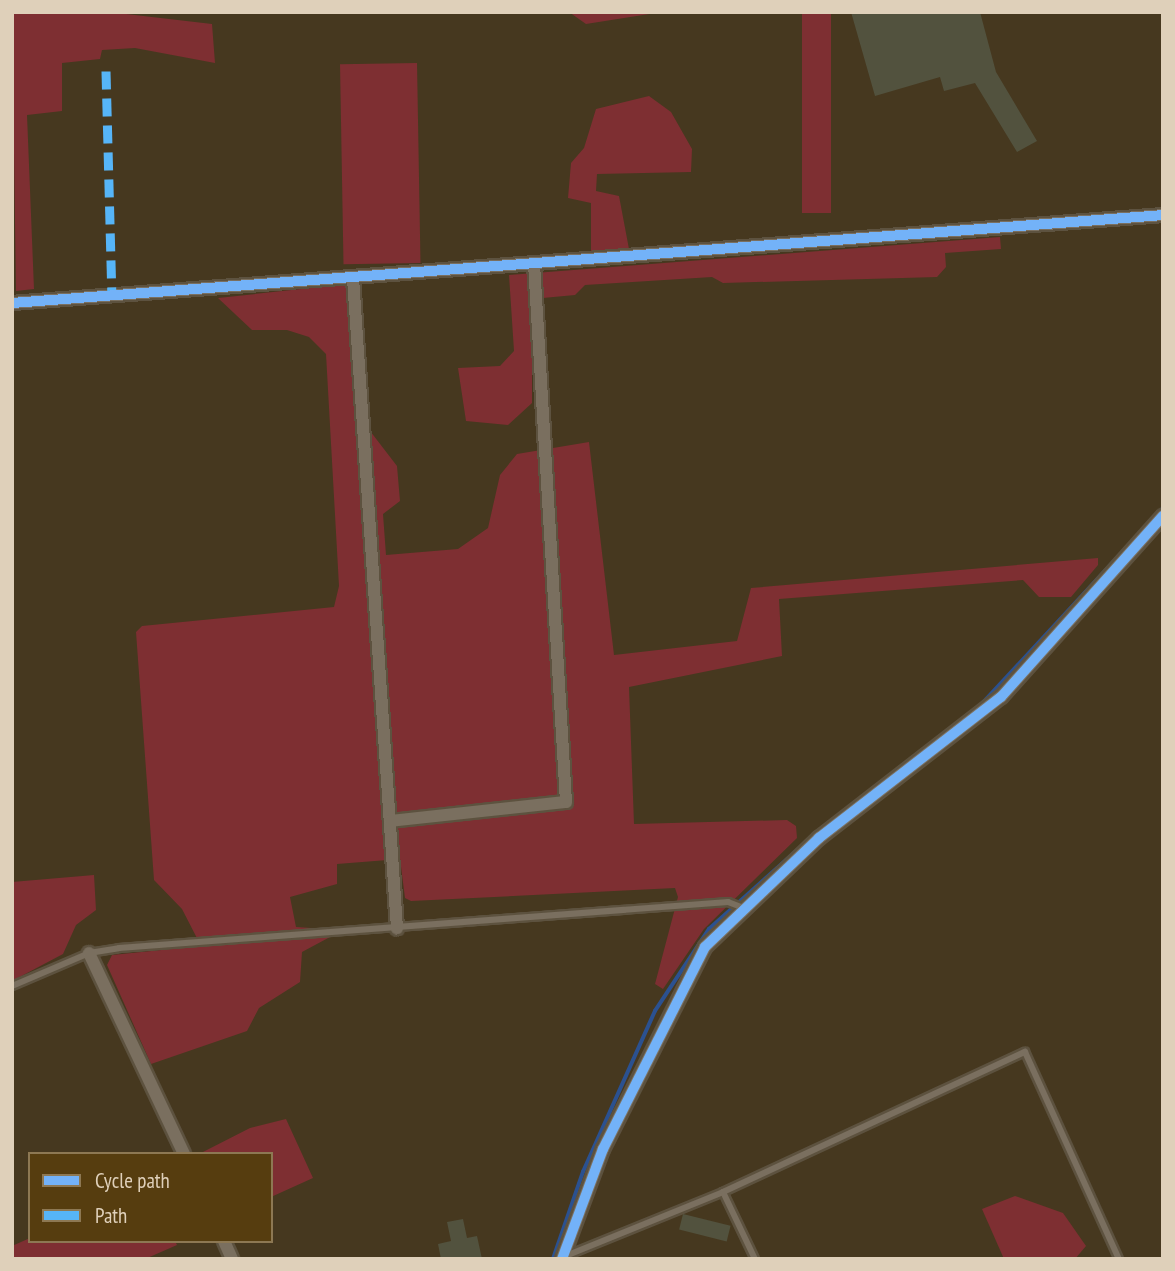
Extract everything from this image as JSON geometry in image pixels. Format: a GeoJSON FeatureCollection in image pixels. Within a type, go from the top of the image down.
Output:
{"type":"FeatureCollection","features":[{"type":"Feature","properties":{"kind":"street"},"geometry":{"type":"LineString","coordinates":[[12,303],[1163,215]]}},
{"type":"Feature","properties":{"kind":"street"},"geometry":{"type":"LineString","coordinates":[[390,821],[566,802],[534,264]]}},
{"type":"Feature","properties":{"kind":"street"},"geometry":{"type":"LineString","coordinates":[[353,278],[397,929]]}},
{"type":"Feature","properties":{"kind":"street"},"geometry":{"type":"LineString","coordinates":[[562,1258],[584,1193],[674,999],[705,947],[741,907],[818,838],[1001,697],[1163,516]]}},
{"type":"Feature","properties":{"kind":"street"},"geometry":{"type":"LineString","coordinates":[[89,953],[183,1152]]}},
{"type":"Feature","properties":{"kind":"street"},"geometry":{"type":"LineString","coordinates":[[225,1243],[232,1259]]}},
{"type":"Feature","properties":{"kind":"lane"},"geometry":{"type":"LineString","coordinates":[[12,986],[89,953],[729,902],[741,907]]}},
{"type":"Feature","properties":{"kind":"lane"},"geometry":{"type":"LineString","coordinates":[[562,1258],[723,1192],[1025,1052],[1119,1259]]}},
{"type":"Feature","properties":{"kind":"lane"},"geometry":{"type":"LineString","coordinates":[[723,1192],[755,1259]]}},
{"type":"Feature","properties":{"kind":"shaded area"},"geometry":{"type":"Polygon","coordinates":[[[12,12],[109,12],[212,24],[215,63],[135,48],[102,50],[100,59],[62,63],[62,111],[27,115],[34,289],[16,291],[12,12]]]}},
{"type":"Feature","properties":{"kind":"shaded area"},"geometry":{"type":"Polygon","coordinates":[[[569,12],[662,12],[586,24],[569,12]]]}},
{"type":"Feature","properties":{"kind":"shaded area"},"geometry":{"type":"Polygon","coordinates":[[[802,12],[831,12],[831,213],[802,213],[802,12]]]}},
{"type":"Feature","properties":{"kind":"shaded area"},"geometry":{"type":"Polygon","coordinates":[[[417,63],[420,263],[344,264],[340,64],[417,63]]]}},
{"type":"Feature","properties":{"kind":"shaded area"},"geometry":{"type":"Polygon","coordinates":[[[649,96],[671,112],[692,149],[691,172],[597,174],[596,191],[619,196],[629,249],[591,252],[591,203],[568,198],[571,163],[584,148],[596,109],[649,96]]]}},
{"type":"Feature","properties":{"kind":"shaded area"},"geometry":{"type":"Polygon","coordinates":[[[1000,237],[1001,249],[945,253],[946,267],[937,277],[723,283],[712,277],[585,285],[575,295],[532,299],[532,403],[508,425],[466,421],[458,368],[500,366],[514,351],[509,275],[1000,237]]]}},
{"type":"Feature","properties":{"kind":"shaded area"},"geometry":{"type":"Polygon","coordinates":[[[348,284],[367,427],[397,466],[400,501],[383,514],[386,555],[458,549],[488,528],[500,475],[517,454],[589,442],[614,655],[737,641],[751,588],[1098,558],[1098,565],[1071,597],[1039,597],[1023,580],[779,599],[782,656],[629,687],[634,824],[787,820],[796,826],[797,838],[704,929],[663,989],[655,984],[678,897],[675,888],[411,901],[405,898],[400,859],[337,864],[337,884],[290,897],[296,927],[326,929],[330,937],[302,952],[300,982],[259,1008],[247,1031],[151,1064],[107,965],[112,955],[201,946],[182,909],[154,880],[136,632],[142,626],[334,607],[339,586],[326,354],[309,337],[287,330],[252,330],[218,298],[348,284]]]}},
{"type":"Feature","properties":{"kind":"shaded area"},"geometry":{"type":"Polygon","coordinates":[[[94,875],[96,910],[76,925],[63,954],[12,981],[12,882],[94,875]]]}},
{"type":"Feature","properties":{"kind":"shaded area"},"geometry":{"type":"Polygon","coordinates":[[[286,1119],[313,1178],[273,1196],[273,1152],[203,1152],[250,1128],[286,1119]]]}},
{"type":"Feature","properties":{"kind":"shaded area"},"geometry":{"type":"Polygon","coordinates":[[[1015,1196],[1063,1213],[1086,1246],[1075,1259],[1004,1259],[982,1209],[1015,1196]]]}},
{"type":"Feature","properties":{"kind":"shaded area"},"geometry":{"type":"Polygon","coordinates":[[[28,1239],[28,1243],[177,1245],[145,1259],[12,1259],[12,1246],[28,1239]]]}},
{"type":"Feature","properties":{"kind":"building"},"geometry":{"type":"Polygon","coordinates":[[[851,12],[980,12],[996,72],[1037,141],[1017,152],[975,83],[944,91],[940,77],[875,96],[851,12]]]}},
{"type":"Feature","properties":{"kind":"building"},"geometry":{"type":"Polygon","coordinates":[[[683,1214],[731,1226],[727,1241],[679,1230],[683,1214]]]}},
{"type":"Feature","properties":{"kind":"building"},"geometry":{"type":"Polygon","coordinates":[[[463,1219],[467,1238],[477,1236],[482,1259],[441,1259],[438,1244],[451,1241],[447,1222],[463,1219]]]}},
{"type":"Feature","properties":{"kind":"waterway"},"geometry":{"type":"LineString","coordinates":[[979,707],[1163,508]]}},
{"type":"Feature","properties":{"kind":"waterway"},"geometry":{"type":"LineString","coordinates":[[553,1259],[583,1172],[655,1011],[709,929],[821,829]]}},
{"type":"Feature","properties":{"kind":"marked path"},"geometry":{"type":"LineString","coordinates":[[106,71],[112,296]]}},
{"type":"Feature","properties":{"kind":"cycle path"},"geometry":{"type":"LineString","coordinates":[[12,303],[1163,215]]}},
{"type":"Feature","properties":{"kind":"cycle path"},"geometry":{"type":"LineString","coordinates":[[562,1259],[603,1149],[705,947],[819,838],[1001,697],[1163,516]]}}]}
